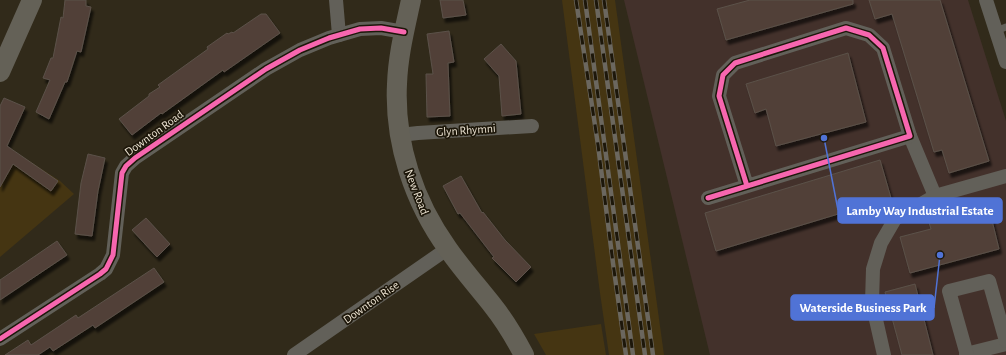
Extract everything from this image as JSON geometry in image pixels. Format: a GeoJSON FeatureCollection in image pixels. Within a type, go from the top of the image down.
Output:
{"type":"FeatureCollection","features":[{"type":"Feature","properties":{"kind":"street"},"geometry":{"type":"LineString","coordinates":[[0,72],[32,0]]}},
{"type":"Feature","properties":{"kind":"street"},"geometry":{"type":"LineString","coordinates":[[336,0],[339,35]]}},
{"type":"Feature","properties":{"kind":"street","name":"New Road"},"geometry":{"type":"LineString","coordinates":[[411,0],[404,32],[397,84],[400,135],[407,166],[428,219],[447,249],[506,323],[524,355]]}},
{"type":"Feature","properties":{"kind":"street"},"geometry":{"type":"LineString","coordinates":[[986,0],[1001,29],[1006,62]]}},
{"type":"Feature","properties":{"kind":"street","name":"Downton Road"},"geometry":{"type":"LineString","coordinates":[[0,339],[106,269],[113,255],[122,173],[126,166],[135,158],[266,69],[300,50],[339,35],[368,28],[381,28],[404,32]]}},
{"type":"Feature","properties":{"kind":"street"},"geometry":{"type":"LineString","coordinates":[[747,186],[719,96],[723,75],[735,63],[846,28],[869,35],[882,48],[910,136],[935,196]]}},
{"type":"Feature","properties":{"kind":"street","name":"Glyn Rhymni"},"geometry":{"type":"LineString","coordinates":[[400,135],[426,132],[532,126]]}},
{"type":"Feature","properties":{"kind":"street"},"geometry":{"type":"LineString","coordinates":[[708,198],[910,136]]}},
{"type":"Feature","properties":{"kind":"street"},"geometry":{"type":"LineString","coordinates":[[884,355],[872,302],[873,269],[881,243],[895,220],[935,196],[1006,176]]}},
{"type":"Feature","properties":{"kind":"street","name":"Downton Rise"},"geometry":{"type":"LineString","coordinates":[[294,355],[447,249]]}},
{"type":"Feature","properties":{"kind":"street"},"geometry":{"type":"LineString","coordinates":[[989,281],[1006,342],[966,354],[949,291],[989,281]]}},
{"type":"Feature","properties":{"kind":"shaded area"},"geometry":{"type":"Polygon","coordinates":[[[562,0],[615,0],[664,355],[609,355],[562,0]]]}},
{"type":"Feature","properties":{"kind":"shaded area"},"geometry":{"type":"Polygon","coordinates":[[[624,0],[968,0],[1006,121],[1006,355],[710,355],[624,0]]]}},
{"type":"Feature","properties":{"kind":"shaded area"},"geometry":{"type":"Polygon","coordinates":[[[0,144],[9,148],[60,181],[74,194],[0,257],[0,144]]]}},
{"type":"Feature","properties":{"kind":"shaded area"},"geometry":{"type":"Polygon","coordinates":[[[601,324],[606,355],[546,355],[534,334],[601,324]]]}},
{"type":"Feature","properties":{"kind":"building"},"geometry":{"type":"Polygon","coordinates":[[[65,0],[86,0],[86,6],[91,7],[81,52],[77,51],[67,82],[65,82],[49,119],[36,112],[50,80],[43,78],[51,58],[53,58],[61,17],[63,18],[65,0]]]}},
{"type":"Feature","properties":{"kind":"building"},"geometry":{"type":"Polygon","coordinates":[[[440,0],[463,0],[466,15],[443,18],[440,0]]]}},
{"type":"Feature","properties":{"kind":"building"},"geometry":{"type":"Polygon","coordinates":[[[750,0],[853,0],[853,4],[726,40],[717,9],[750,0]]]}},
{"type":"Feature","properties":{"kind":"building"},"geometry":{"type":"Polygon","coordinates":[[[869,0],[940,0],[989,161],[949,173],[942,150],[934,152],[892,14],[875,19],[869,0]]]}},
{"type":"Feature","properties":{"kind":"building"},"geometry":{"type":"Polygon","coordinates":[[[261,14],[266,14],[280,33],[224,72],[223,70],[132,135],[119,119],[149,96],[149,94],[160,87],[158,85],[208,49],[207,47],[227,33],[233,33],[261,14]]]}},
{"type":"Feature","properties":{"kind":"building"},"geometry":{"type":"Polygon","coordinates":[[[449,31],[454,62],[448,63],[450,116],[427,117],[426,74],[433,74],[427,34],[449,31]]]}},
{"type":"Feature","properties":{"kind":"building"},"geometry":{"type":"Polygon","coordinates":[[[501,44],[516,61],[521,114],[502,116],[499,76],[484,59],[501,44]]]}},
{"type":"Feature","properties":{"kind":"building"},"geometry":{"type":"Polygon","coordinates":[[[848,53],[866,122],[776,146],[766,109],[755,113],[746,84],[848,53]]]}},
{"type":"Feature","properties":{"kind":"building"},"geometry":{"type":"Polygon","coordinates":[[[4,98],[25,107],[7,146],[58,181],[51,191],[13,164],[0,187],[0,106],[4,98]]]}},
{"type":"Feature","properties":{"kind":"building"},"geometry":{"type":"Polygon","coordinates":[[[88,154],[105,158],[98,191],[92,236],[75,234],[81,183],[88,154]]]}},
{"type":"Feature","properties":{"kind":"building"},"geometry":{"type":"Polygon","coordinates":[[[880,160],[891,198],[716,251],[705,213],[880,160]]]}},
{"type":"Feature","properties":{"kind":"building"},"geometry":{"type":"Polygon","coordinates":[[[461,176],[482,213],[483,212],[505,240],[531,267],[516,282],[492,258],[494,257],[460,213],[458,214],[443,186],[461,176]]]}},
{"type":"Feature","properties":{"kind":"building"},"geometry":{"type":"Polygon","coordinates":[[[987,200],[999,249],[910,273],[900,237],[931,229],[927,216],[987,200]]]}},
{"type":"Feature","properties":{"kind":"building"},"geometry":{"type":"Polygon","coordinates":[[[146,218],[170,244],[157,257],[132,230],[146,218]]]}},
{"type":"Feature","properties":{"kind":"building"},"geometry":{"type":"Polygon","coordinates":[[[57,241],[67,255],[0,300],[0,280],[57,241]]]}},
{"type":"Feature","properties":{"kind":"building"},"geometry":{"type":"Polygon","coordinates":[[[154,268],[164,282],[95,328],[93,325],[53,351],[50,347],[38,355],[5,355],[28,340],[31,345],[76,315],[78,318],[154,268]]]}},
{"type":"Feature","properties":{"kind":"building"},"geometry":{"type":"Polygon","coordinates":[[[915,284],[933,355],[902,355],[885,292],[915,284]]]}},
{"type":"Feature","properties":{"kind":"railway"},"geometry":{"type":"LineString","coordinates":[[576,0],[598,145],[626,355]]}},
{"type":"Feature","properties":{"kind":"railway"},"geometry":{"type":"LineString","coordinates":[[585,0],[633,355]]}},
{"type":"Feature","properties":{"kind":"railway"},"geometry":{"type":"LineString","coordinates":[[596,0],[645,355]]}},
{"type":"Feature","properties":{"kind":"railway"},"geometry":{"type":"LineString","coordinates":[[604,0],[653,355]]}},
{"type":"Feature","properties":{"kind":"cycle path"},"geometry":{"type":"LineString","coordinates":[[0,339],[106,269],[113,255],[122,173],[126,166],[135,158],[266,69],[300,50],[329,38],[360,29],[381,28],[404,32]]}},
{"type":"Feature","properties":{"kind":"cycle path"},"geometry":{"type":"LineString","coordinates":[[708,198],[910,136],[883,48],[869,35],[846,28],[735,63],[723,75],[719,96],[747,186]]}},
{"type":"Feature","properties":{"kind":"place","name":"Lamby Way Industrial Estate"},"geometry":{"type":"Point","coordinates":[824,138]}},
{"type":"Feature","properties":{"kind":"place","name":"Waterside Business Park"},"geometry":{"type":"Point","coordinates":[940,255]}}]}
